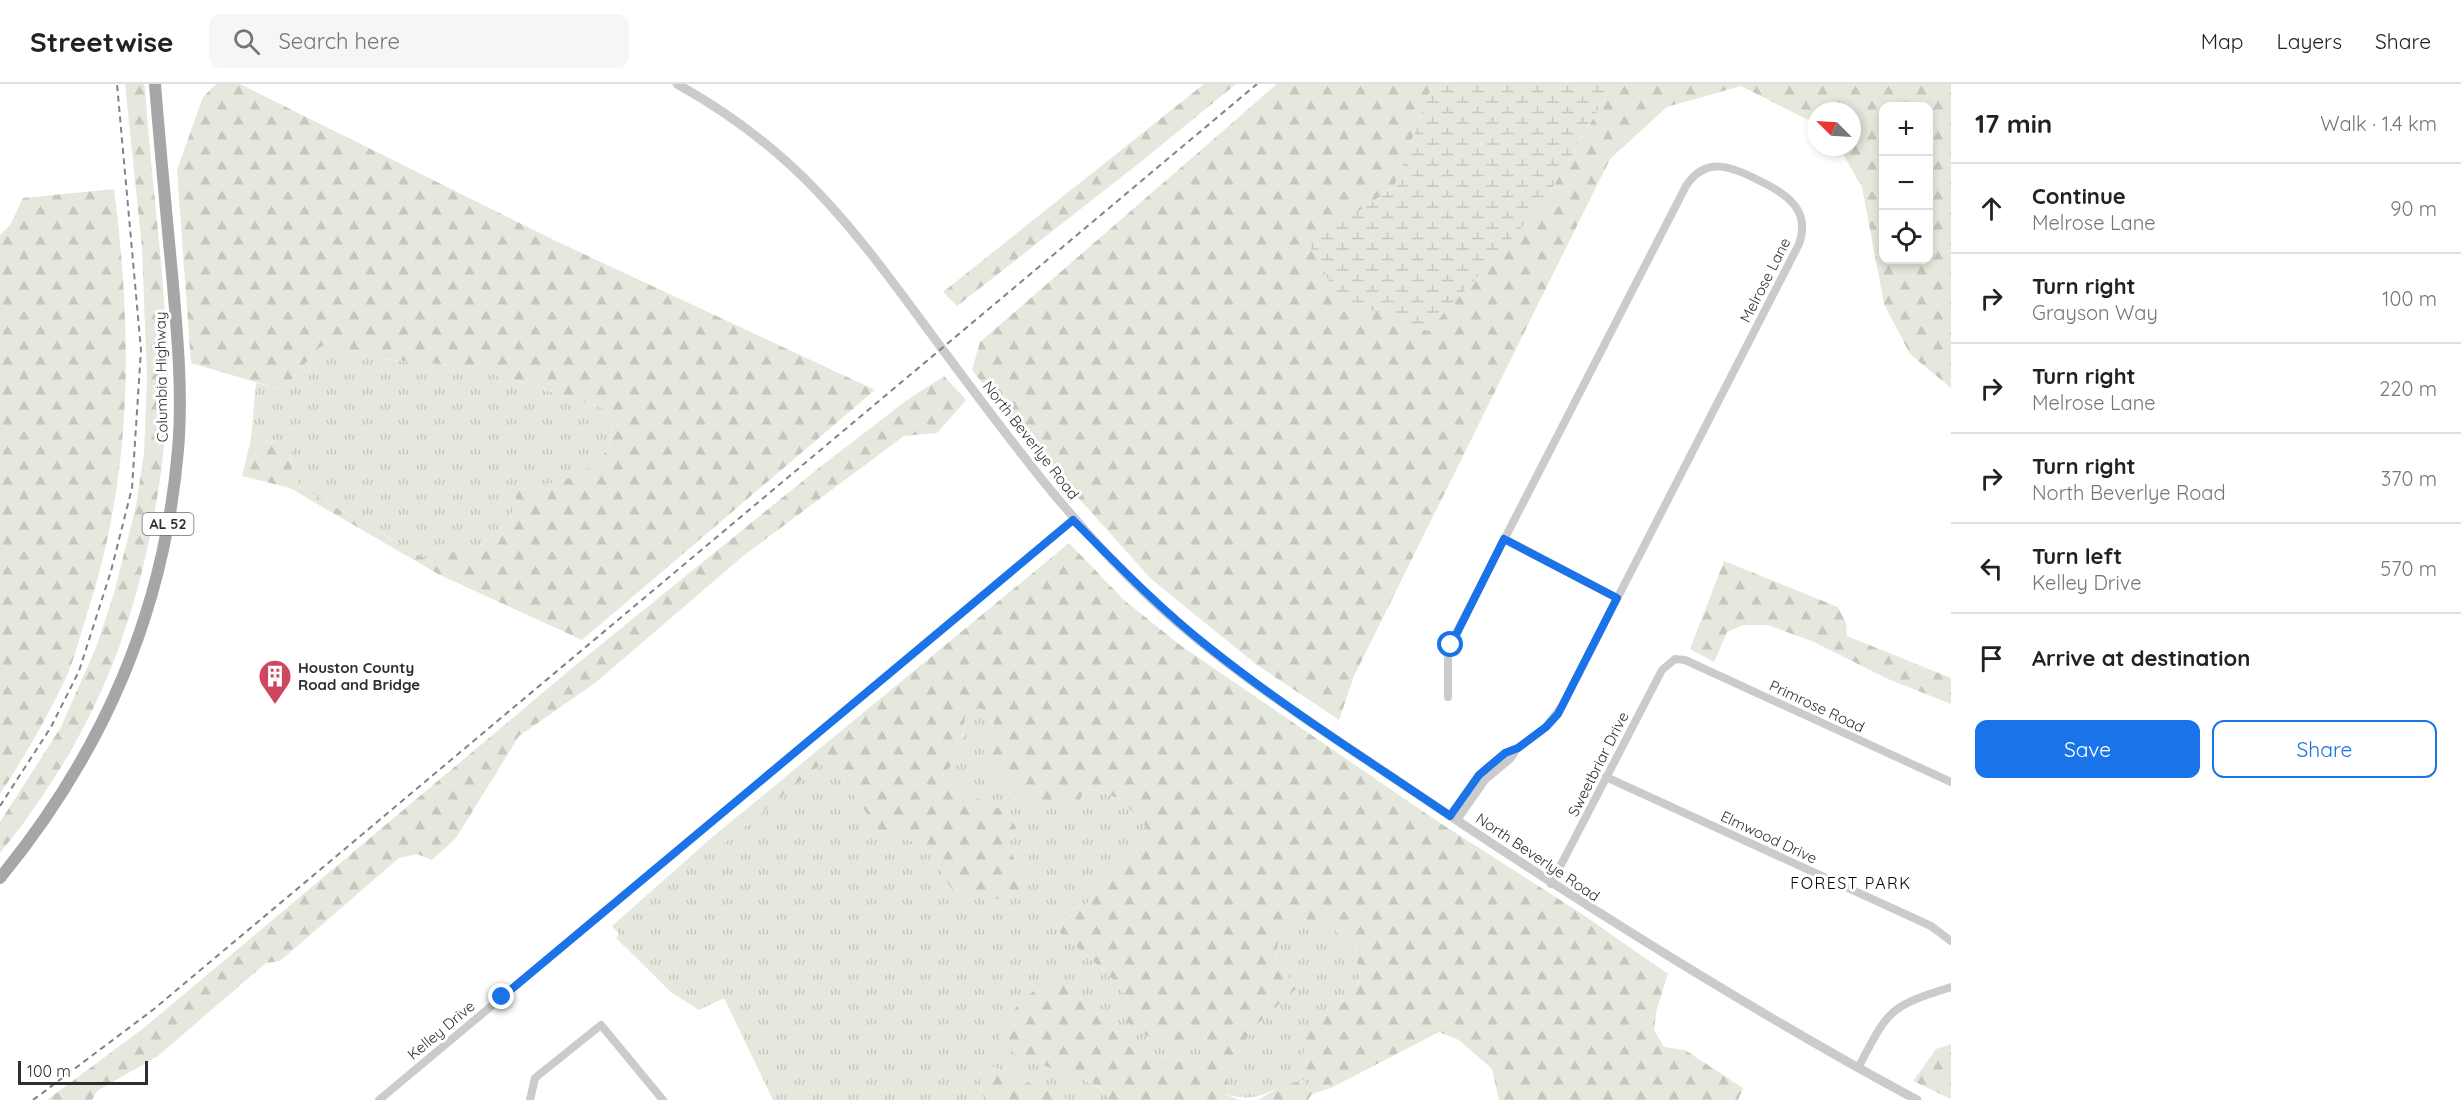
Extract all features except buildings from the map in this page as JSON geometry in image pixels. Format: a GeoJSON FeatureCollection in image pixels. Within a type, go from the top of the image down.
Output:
{"type":"FeatureCollection","features":[{"type":"Feature","properties":{"kind":"main road","name":"Columbia Highway"},"geometry":{"type":"LineString","coordinates":[[0,878],[45,820],[100,730],[122,682],[145,620],[163,549],[178,449],[179,389],[178,345],[155,84]]}},
{"type":"Feature","properties":{"kind":"street","name":"North Beverlye Road"},"geometry":{"type":"LineString","coordinates":[[677,84],[720,108],[764,140],[806,177],[842,216],[1073,520],[1148,596],[1205,645],[1328,734],[1551,884],[1638,939],[1917,1100]]}},
{"type":"Feature","properties":{"kind":"street","name":"Melrose Lane"},"geometry":{"type":"LineString","coordinates":[[1448,697],[1447,664],[1451,645],[1689,180],[1705,168],[1724,165],[1782,192],[1791,199],[1801,214],[1803,226],[1798,244],[1558,714],[1485,780],[1453,818]]}},
{"type":"Feature","properties":{"kind":"street","name":"Kelley Drive"},"geometry":{"type":"LineString","coordinates":[[379,1100],[1073,520]]}},
{"type":"Feature","properties":{"kind":"street"},"geometry":{"type":"LineString","coordinates":[[1504,539],[1617,598]]}},
{"type":"Feature","properties":{"kind":"street","name":"Sweetbriar Drive"},"geometry":{"type":"LineString","coordinates":[[1551,884],[1662,670],[1671,660]]}},
{"type":"Feature","properties":{"kind":"street","name":"Primrose Road"},"geometry":{"type":"LineString","coordinates":[[1671,660],[1685,660],[1951,782]]}},
{"type":"Feature","properties":{"kind":"street","name":"Elmwood Drive"},"geometry":{"type":"LineString","coordinates":[[1606,777],[1931,926],[1951,941]]}},
{"type":"Feature","properties":{"kind":"street"},"geometry":{"type":"LineString","coordinates":[[1858,1068],[1878,1030],[1898,1006],[1908,1000],[1951,987]]}},
{"type":"Feature","properties":{"kind":"street"},"geometry":{"type":"LineString","coordinates":[[530,1100],[535,1078],[601,1025],[663,1100]]}},
{"type":"Feature","properties":{"kind":"green space"},"geometry":{"type":"Polygon","coordinates":[[[125,84],[144,84],[145,89],[163,282],[168,391],[159,486],[139,583],[109,673],[91,713],[60,768],[38,803],[0,853],[0,822],[61,727],[97,645],[114,593],[136,506],[144,453],[147,378],[142,248],[125,84]]]}},
{"type":"Feature","properties":{"kind":"green space"},"geometry":{"type":"Polygon","coordinates":[[[216,84],[240,84],[556,241],[875,390],[582,640],[438,574],[290,488],[242,476],[251,439],[291,445],[292,472],[300,487],[431,562],[440,562],[455,550],[476,549],[510,520],[520,489],[570,478],[596,463],[606,451],[611,436],[613,417],[603,408],[472,367],[382,359],[328,344],[320,347],[282,390],[191,363],[177,170],[203,97],[216,84]]]}},
{"type":"Feature","properties":{"kind":"green space"},"geometry":{"type":"Polygon","coordinates":[[[1204,84],[1236,84],[957,306],[943,292],[1204,84]]]}},
{"type":"Feature","properties":{"kind":"green space"},"geometry":{"type":"Polygon","coordinates":[[[1277,84],[1433,84],[1394,187],[1310,245],[1543,204],[1613,84],[1951,84],[1951,388],[1910,354],[1884,304],[1862,187],[1844,156],[1861,156],[1861,102],[1807,102],[1807,119],[1741,86],[1667,107],[1610,159],[1354,676],[1339,720],[1257,665],[1151,579],[1030,444],[972,370],[980,342],[1277,84]]]}},
{"type":"Feature","properties":{"kind":"green space"},"geometry":{"type":"Polygon","coordinates":[[[1433,84],[1613,84],[1543,204],[1428,331],[1339,299],[1309,245],[1394,187],[1433,84]]]}},
{"type":"Feature","properties":{"kind":"green space"},"geometry":{"type":"Polygon","coordinates":[[[114,189],[120,244],[126,353],[125,406],[112,513],[101,566],[68,673],[34,738],[0,794],[0,235],[10,225],[23,198],[114,189]]]}},
{"type":"Feature","properties":{"kind":"green space"},"geometry":{"type":"Polygon","coordinates":[[[328,344],[382,359],[472,367],[603,408],[613,417],[611,436],[605,452],[584,472],[554,483],[520,489],[510,520],[476,549],[455,550],[440,562],[431,562],[300,487],[292,472],[291,445],[251,439],[256,383],[282,390],[320,347],[328,344]]]}},
{"type":"Feature","properties":{"kind":"green space"},"geometry":{"type":"Polygon","coordinates":[[[944,376],[966,400],[937,433],[904,436],[743,556],[595,683],[519,736],[456,838],[432,860],[417,854],[399,858],[280,961],[266,963],[158,1056],[97,1091],[92,1100],[47,1100],[145,1027],[577,664],[820,467],[907,400],[944,376]]]}},
{"type":"Feature","properties":{"kind":"green space"},"geometry":{"type":"Polygon","coordinates":[[[1069,543],[1124,600],[1180,645],[1437,821],[1582,914],[1668,974],[1657,1008],[1654,1030],[1664,1047],[1685,1050],[1743,1088],[1738,1100],[1499,1100],[1492,1069],[1459,1040],[1439,1032],[1331,1088],[1314,1083],[1302,1069],[1305,1038],[1326,1009],[1347,1001],[1361,978],[1353,945],[1331,927],[1301,918],[1280,936],[1275,957],[1296,989],[1254,1027],[1228,1067],[1227,1095],[1239,1100],[1111,1100],[1093,1083],[1019,1056],[998,1038],[1008,1018],[1021,1002],[1037,988],[1057,979],[1074,991],[1135,1051],[1199,1064],[1210,1050],[1201,1027],[1191,1041],[1178,1050],[1146,1035],[1124,1020],[1129,1000],[1108,974],[1059,932],[1067,912],[1086,905],[1113,869],[1135,856],[1146,827],[1121,799],[1086,787],[1077,806],[1051,805],[1022,800],[983,761],[985,740],[994,724],[980,708],[965,716],[959,748],[953,762],[943,775],[963,791],[1006,812],[1016,827],[1008,847],[1023,875],[1023,894],[1000,899],[953,891],[930,847],[878,830],[839,773],[831,756],[718,848],[710,839],[1069,543]]]}},
{"type":"Feature","properties":{"kind":"green space"},"geometry":{"type":"Polygon","coordinates":[[[1724,561],[1838,607],[1846,623],[1847,636],[1951,678],[1951,704],[1888,679],[1814,642],[1768,625],[1743,625],[1727,632],[1714,662],[1690,649],[1724,561]]]}},
{"type":"Feature","properties":{"kind":"green space"},"geometry":{"type":"Polygon","coordinates":[[[980,708],[994,724],[985,740],[1022,799],[1051,805],[1086,787],[1121,799],[1146,827],[1135,856],[1113,869],[1086,905],[1067,912],[1059,932],[1108,974],[1130,1000],[1191,1041],[1201,1026],[1210,1051],[1199,1064],[1135,1051],[1074,991],[1057,979],[1018,1056],[1082,1078],[1104,1092],[1111,1100],[1067,1100],[989,1065],[979,1075],[984,1100],[773,1100],[724,998],[699,1010],[672,993],[616,938],[619,934],[612,926],[710,839],[718,848],[831,756],[839,773],[878,830],[931,847],[940,870],[1023,875],[1008,847],[1006,812],[963,791],[943,775],[963,736],[965,715],[980,708]]]}},
{"type":"Feature","properties":{"kind":"green space"},"geometry":{"type":"Polygon","coordinates":[[[1300,918],[1331,927],[1353,945],[1361,978],[1347,1001],[1326,1009],[1314,1083],[1331,1088],[1312,1094],[1303,1080],[1255,1097],[1227,1095],[1228,1067],[1254,1027],[1296,989],[1275,958],[1280,936],[1300,918]]]}},
{"type":"Feature","properties":{"kind":"green space"},"geometry":{"type":"Polygon","coordinates":[[[1951,1044],[1951,1099],[1913,1081],[1936,1049],[1951,1044]]]}},
{"type":"Feature","properties":{"kind":"green space"},"geometry":{"type":"Polygon","coordinates":[[[989,1065],[1067,1100],[984,1100],[979,1075],[989,1065]]]}},
{"type":"Feature","properties":{"kind":"green space"},"geometry":{"type":"Polygon","coordinates":[[[1303,1080],[1312,1094],[1308,1100],[1258,1100],[1281,1086],[1303,1080]]]}},
{"type":"Feature","properties":{"kind":"railway"},"geometry":{"type":"LineString","coordinates":[[0,806],[51,727],[79,671],[111,571],[132,488],[141,350],[117,84]]}},
{"type":"Feature","properties":{"kind":"railway"},"geometry":{"type":"LineString","coordinates":[[33,1100],[154,1009],[1257,84]]}},
{"type":"Feature","properties":{"kind":"place","name":"Houston County Road and Bridge"},"geometry":{"type":"Point","coordinates":[275,705]}},
{"type":"Feature","properties":{"kind":"district","name":"FOREST PARK"},"geometry":{"type":"Point","coordinates":[1851,883]}},
{"type":"Feature","properties":{"kind":"route"},"geometry":{"type":"LineString","coordinates":[[502,997],[1073,520],[1148,596],[1205,645],[1328,734],[1450,816],[1469,787],[1491,763],[1505,753],[1518,748],[1546,727],[1558,714],[1617,598],[1504,539],[1451,645]]}}]}
